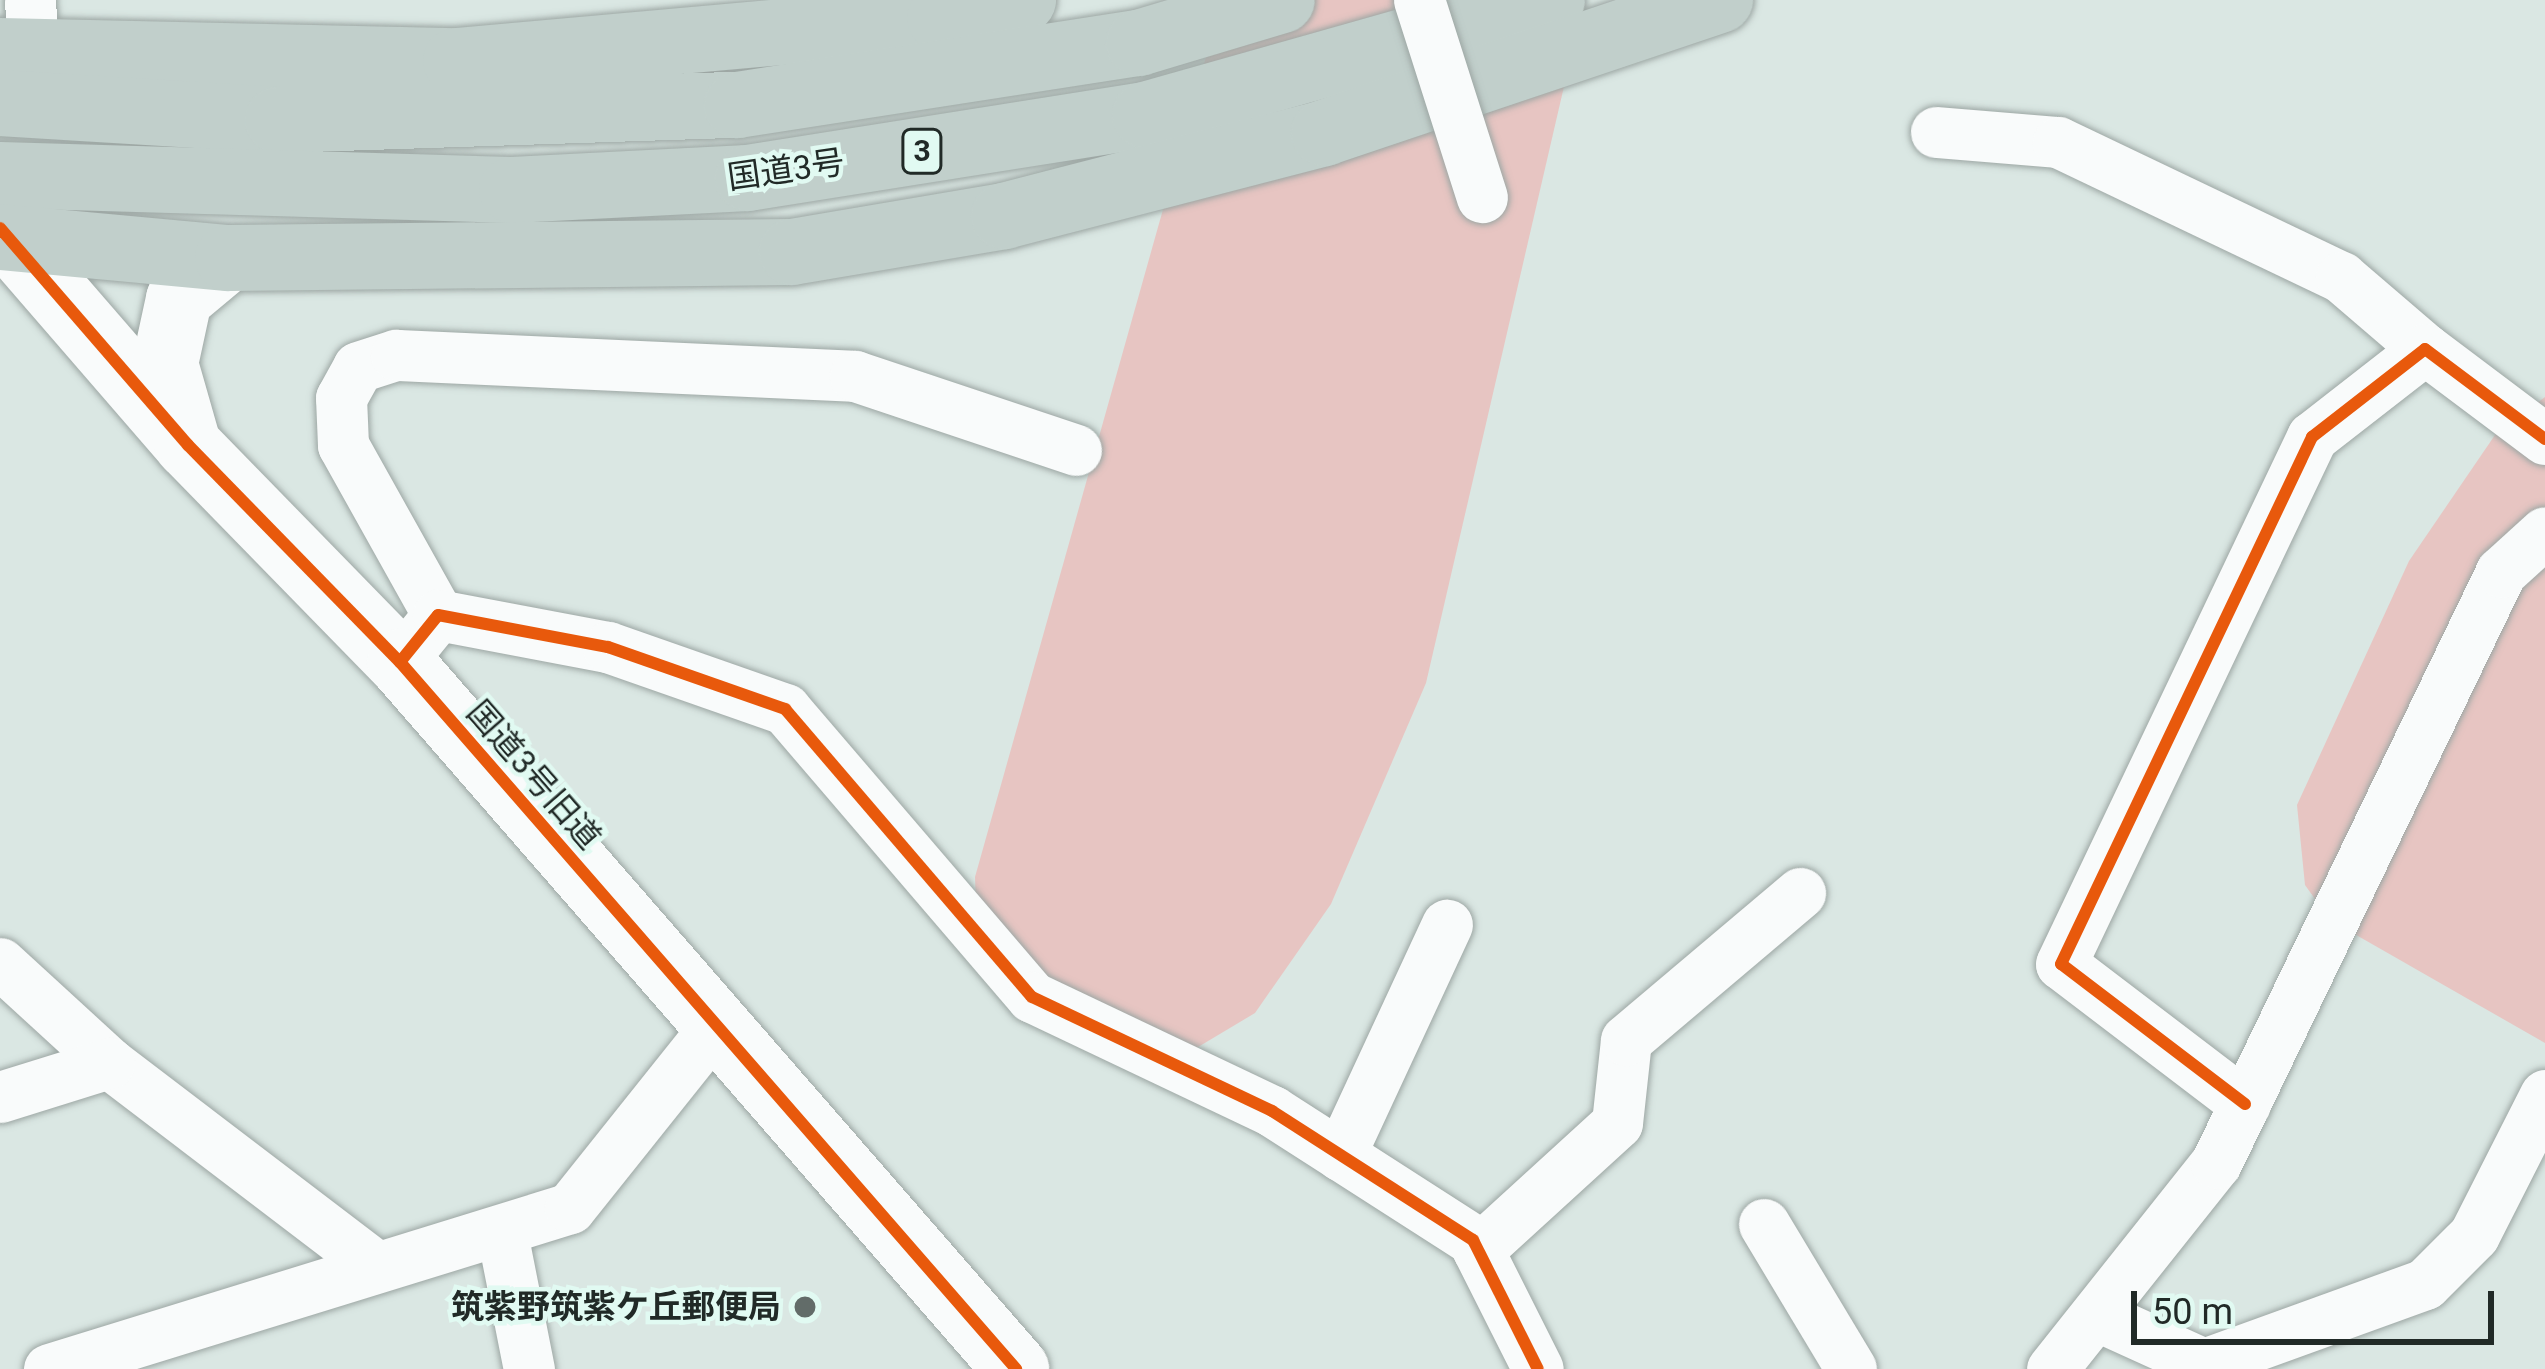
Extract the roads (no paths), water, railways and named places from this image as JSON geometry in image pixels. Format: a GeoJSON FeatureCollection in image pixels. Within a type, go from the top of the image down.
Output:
{"type":"FeatureCollection","features":[{"type":"Feature","properties":{"kind":"highway"},"geometry":{"type":"LineString","coordinates":[[16,52],[456,61],[874,25],[1024,0]]}},
{"type":"Feature","properties":{"kind":"highway","name":"3"},"geometry":{"type":"LineString","coordinates":[[16,52],[278,120],[737,105],[1139,43],[1282,0]]}},
{"type":"Feature","properties":{"kind":"highway","name":"国道3号"},"geometry":{"type":"LineString","coordinates":[[0,175],[276,188],[748,178],[1145,115],[1552,0]]}},
{"type":"Feature","properties":{"kind":"highway"},"geometry":{"type":"LineString","coordinates":[[3,234],[228,258],[792,252],[1004,216],[1324,133],[1720,0]]}},
{"type":"Feature","properties":{"kind":"street"},"geometry":{"type":"LineString","coordinates":[[1419,0],[1482,197]]}},
{"type":"Feature","properties":{"kind":"street"},"geometry":{"type":"LineString","coordinates":[[1936,132],[2058,142],[2341,277],[2545,439]]}},
{"type":"Feature","properties":{"kind":"street","name":"国道3号旧道"},"geometry":{"type":"LineString","coordinates":[[3,234],[188,445],[419,639],[716,1025],[1016,1369]]}},
{"type":"Feature","properties":{"kind":"street"},"geometry":{"type":"LineString","coordinates":[[188,445],[165,364],[179,299],[228,258]]}},
{"type":"Feature","properties":{"kind":"street"},"geometry":{"type":"LineString","coordinates":[[2245,1104],[2061,964],[2312,437],[2426,349]]}},
{"type":"Feature","properties":{"kind":"street"},"geometry":{"type":"LineString","coordinates":[[1076,450],[856,376],[396,355],[358,367],[341,398],[343,445],[419,639],[608,647],[784,709],[1032,997],[1340,1154],[1478,1250],[1538,1369]]}},
{"type":"Feature","properties":{"kind":"street"},"geometry":{"type":"LineString","coordinates":[[2052,1369],[2216,1163],[2501,572],[2545,532]]}},
{"type":"Feature","properties":{"kind":"street"},"geometry":{"type":"LineString","coordinates":[[1478,1250],[1617,1123],[1626,1040],[1800,893]]}},
{"type":"Feature","properties":{"kind":"street"},"geometry":{"type":"LineString","coordinates":[[1340,1154],[1447,925]]}},
{"type":"Feature","properties":{"kind":"street"},"geometry":{"type":"LineString","coordinates":[[0,963],[109,1064],[375,1266]]}},
{"type":"Feature","properties":{"kind":"street"},"geometry":{"type":"LineString","coordinates":[[49,1369],[375,1266],[502,1233],[570,1208],[716,1025]]}},
{"type":"Feature","properties":{"kind":"street"},"geometry":{"type":"LineString","coordinates":[[0,1097],[109,1064]]}},
{"type":"Feature","properties":{"kind":"street"},"geometry":{"type":"LineString","coordinates":[[2098,1316],[2204,1364],[2425,1284],[2474,1235],[2545,1095]]}},
{"type":"Feature","properties":{"kind":"street"},"geometry":{"type":"LineString","coordinates":[[1764,1223],[1851,1369]]}},
{"type":"Feature","properties":{"kind":"street"},"geometry":{"type":"LineString","coordinates":[[502,1233],[529,1369]]}},
{"type":"Feature","properties":{"kind":"place","name":"筑紫野筑紫ケ丘郵便局"},"geometry":{"type":"Point","coordinates":[805,1307]}}]}
